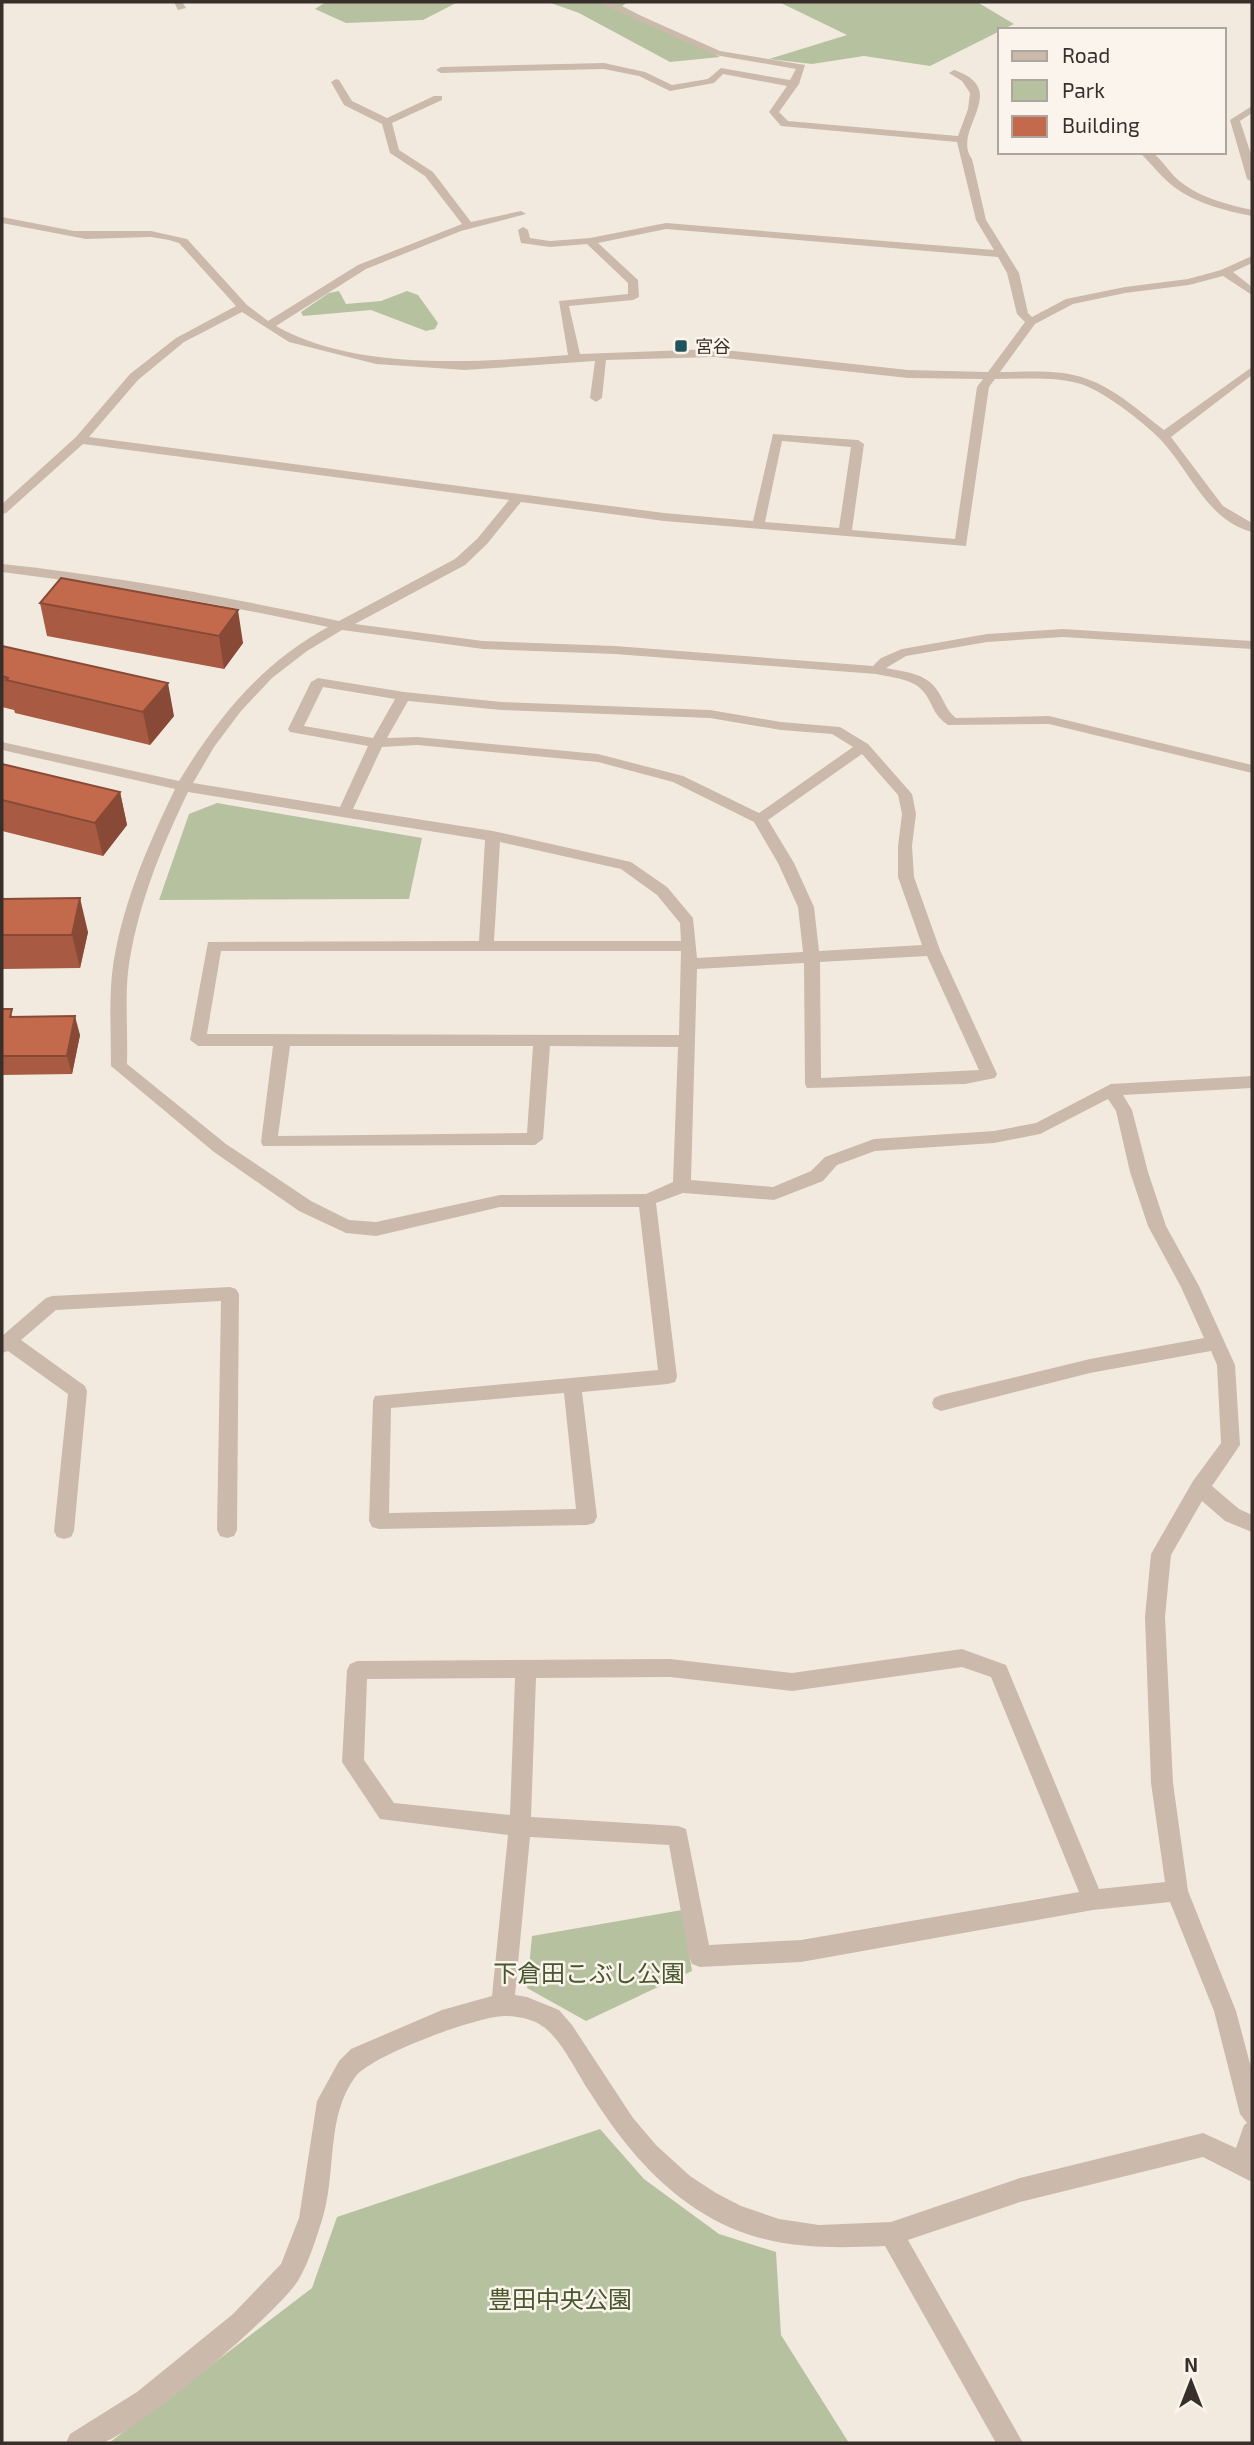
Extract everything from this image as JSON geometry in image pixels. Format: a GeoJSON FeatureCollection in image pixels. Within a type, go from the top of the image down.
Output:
{"type":"FeatureCollection","features":[{"type":"Feature","properties":{"kind":"street"},"geometry":{"type":"LineString","coordinates":[[603,2],[718,53],[802,67],[774,113],[785,124],[962,139]]}},
{"type":"Feature","properties":{"kind":"street"},"geometry":{"type":"LineString","coordinates":[[441,70],[604,66],[642,74],[670,88],[711,81],[721,71],[793,84]]}},
{"type":"Feature","properties":{"kind":"street"},"geometry":{"type":"LineString","coordinates":[[954,73],[969,79],[975,87],[977,97],[962,139],[963,154],[967,159],[981,220],[1013,273],[1023,314],[1031,321]]}},
{"type":"Feature","properties":{"kind":"street"},"geometry":{"type":"LineString","coordinates":[[336,82],[348,103],[387,122]]}},
{"type":"Feature","properties":{"kind":"street"},"geometry":{"type":"LineString","coordinates":[[387,122],[438,99]]}},
{"type":"Feature","properties":{"kind":"street"},"geometry":{"type":"LineString","coordinates":[[1252,109],[1235,120],[1249,160],[1252,179]]}},
{"type":"Feature","properties":{"kind":"street"},"geometry":{"type":"LineString","coordinates":[[387,122],[394,151],[429,174],[468,225]]}},
{"type":"Feature","properties":{"kind":"street"},"geometry":{"type":"LineString","coordinates":[[1148,154],[1160,161],[1171,178],[1205,200],[1252,213]]}},
{"type":"Feature","properties":{"kind":"street"},"geometry":{"type":"LineString","coordinates":[[268,326],[362,267],[468,225],[521,214]]}},
{"type":"Feature","properties":{"kind":"street"},"geometry":{"type":"LineString","coordinates":[[2,220],[97,236],[149,232],[170,236],[183,241],[243,307],[293,340],[332,351],[417,365],[465,366],[575,358],[715,353],[768,357],[850,369],[991,377],[1048,376],[1083,381],[1111,395],[1164,436],[1219,509],[1252,528]]}},
{"type":"Feature","properties":{"kind":"street"},"geometry":{"type":"LineString","coordinates":[[523,230],[525,241],[550,244],[590,241],[666,226],[1003,254]]}},
{"type":"Feature","properties":{"kind":"street"},"geometry":{"type":"LineString","coordinates":[[575,358],[563,303],[633,298],[634,282],[590,241]]}},
{"type":"Feature","properties":{"kind":"street"},"geometry":{"type":"LineString","coordinates":[[80,440],[517,499],[758,526],[961,543],[983,387],[1031,321],[1070,301],[1093,295],[1189,282],[1225,272],[1252,259]]}},
{"type":"Feature","properties":{"kind":"street"},"geometry":{"type":"LineString","coordinates":[[1225,272],[1252,292]]}},
{"type":"Feature","properties":{"kind":"street"},"geometry":{"type":"LineString","coordinates":[[2,510],[80,440],[134,377],[171,347],[243,307]]}},
{"type":"Feature","properties":{"kind":"street"},"geometry":{"type":"LineString","coordinates":[[596,398],[601,357]]}},
{"type":"Feature","properties":{"kind":"street"},"geometry":{"type":"LineString","coordinates":[[1164,436],[1252,370]]}},
{"type":"Feature","properties":{"kind":"street"},"geometry":{"type":"LineString","coordinates":[[758,526],[778,437],[858,444],[845,534]]}},
{"type":"Feature","properties":{"kind":"street"},"geometry":{"type":"LineString","coordinates":[[517,499],[463,561],[302,647],[270,672],[231,716],[181,786],[143,876],[121,963],[119,1066],[220,1148],[305,1206],[346,1226],[376,1229],[500,1201],[647,1200],[682,1186],[774,1194],[817,1176],[831,1161],[874,1145],[994,1137],[1040,1128],[1111,1090],[1252,1082]]}},
{"type":"Feature","properties":{"kind":"street"},"geometry":{"type":"LineString","coordinates":[[2,568],[132,584],[215,598],[343,626],[483,645],[655,653],[876,670],[915,678],[931,691],[940,712],[953,722],[1049,720],[1252,769]]}},
{"type":"Feature","properties":{"kind":"street"},"geometry":{"type":"LineString","coordinates":[[876,670],[902,653],[988,638],[1063,633],[1252,645]]}},
{"type":"Feature","properties":{"kind":"street"},"geometry":{"type":"LineString","coordinates":[[318,682],[404,696],[501,706],[710,713],[780,726],[835,730],[863,747],[905,794],[909,814],[905,846],[906,877],[932,950],[989,1074],[965,1078],[813,1084],[812,958],[806,906],[786,863],[760,819],[678,779],[598,758],[417,741],[377,743],[295,729],[318,682]]}},
{"type":"Feature","properties":{"kind":"street"},"geometry":{"type":"LineString","coordinates":[[345,811],[377,743],[404,696]]}},
{"type":"Feature","properties":{"kind":"street"},"geometry":{"type":"LineString","coordinates":[[2,746],[181,786],[493,836],[626,865],[662,891],[688,922],[690,964],[685,1041],[682,1186]]}},
{"type":"Feature","properties":{"kind":"street"},"geometry":{"type":"LineString","coordinates":[[760,819],[863,747]]}},
{"type":"Feature","properties":{"kind":"street"},"geometry":{"type":"LineString","coordinates":[[486,946],[493,836]]}},
{"type":"Feature","properties":{"kind":"street"},"geometry":{"type":"LineString","coordinates":[[685,1041],[198,1040],[214,946],[689,946]]}},
{"type":"Feature","properties":{"kind":"street"},"geometry":{"type":"LineString","coordinates":[[690,964],[932,950]]}},
{"type":"Feature","properties":{"kind":"street"},"geometry":{"type":"LineString","coordinates":[[282,1041],[269,1142],[535,1139],[542,1040]]}},
{"type":"Feature","properties":{"kind":"street"},"geometry":{"type":"LineString","coordinates":[[1111,1090],[1124,1110],[1139,1172],[1157,1226],[1190,1286],[1226,1365],[1231,1445],[1200,1487],[1161,1554],[1155,1617],[1162,1783],[1177,1891],[1225,2011],[1252,2113]]}},
{"type":"Feature","properties":{"kind":"street"},"geometry":{"type":"LineString","coordinates":[[572,1384],[587,1517],[379,1521],[382,1401],[572,1384],[668,1377],[647,1200]]}},
{"type":"Feature","properties":{"kind":"street"},"geometry":{"type":"LineString","coordinates":[[64,1531],[78,1391],[5,1344],[52,1303],[230,1294],[227,1530]]}},
{"type":"Feature","properties":{"kind":"street"},"geometry":{"type":"LineString","coordinates":[[941,1403],[1090,1366],[1216,1343]]}},
{"type":"Feature","properties":{"kind":"street"},"geometry":{"type":"LineString","coordinates":[[1200,1487],[1232,1515],[1252,1524]]}},
{"type":"Feature","properties":{"kind":"street"},"geometry":{"type":"LineString","coordinates":[[1093,1900],[999,1671],[962,1658],[792,1682],[670,1668],[357,1670],[353,1762],[388,1812],[520,1826],[678,1836],[700,1956],[801,1951],[1093,1900],[1177,1891]]}},
{"type":"Feature","properties":{"kind":"street"},"geometry":{"type":"LineString","coordinates":[[503,2005],[520,1826],[526,1669]]}},
{"type":"Feature","properties":{"kind":"street"},"geometry":{"type":"LineString","coordinates":[[79,2443],[146,2401],[242,2323],[290,2272],[311,2218],[330,2101],[346,2069],[359,2057],[450,2018],[503,2005],[527,2008],[551,2018],[564,2033],[625,2126],[648,2153],[707,2202],[736,2217],[779,2231],[819,2237],[891,2234],[1020,2190],[1203,2145],[1248,2166],[1252,2133]]}},
{"type":"Feature","properties":{"kind":"street"},"geometry":{"type":"LineString","coordinates":[[891,2234],[1010,2443]]}},
{"type":"Feature","properties":{"kind":"green space"},"geometry":{"type":"Polygon","coordinates":[[[326,2],[458,2],[423,20],[346,23],[315,9],[326,2]]]}},
{"type":"Feature","properties":{"kind":"green space"},"geometry":{"type":"Polygon","coordinates":[[[548,2],[628,2],[622,6],[720,57],[670,62],[579,13],[548,2]]]}},
{"type":"Feature","properties":{"kind":"green space"},"geometry":{"type":"Polygon","coordinates":[[[779,2],[977,2],[1014,24],[998,28],[998,32],[930,66],[864,56],[812,64],[769,59],[847,35],[779,2]]]}},
{"type":"Feature","properties":{"kind":"green space"},"geometry":{"type":"Polygon","coordinates":[[[339,291],[346,304],[381,301],[407,291],[418,295],[438,323],[435,329],[426,331],[371,310],[303,316],[301,312],[329,293],[339,291]]]}},
{"type":"Feature","properties":{"kind":"green space"},"geometry":{"type":"Polygon","coordinates":[[[217,803],[422,838],[409,899],[159,900],[189,814],[217,803]]]}},
{"type":"Feature","properties":{"kind":"green space","name":"下倉田こぶし公園"},"geometry":{"type":"Polygon","coordinates":[[[682,1910],[692,1971],[586,2021],[527,1988],[532,1936],[682,1910]]]}},
{"type":"Feature","properties":{"kind":"green space","name":"豊田中央公園"},"geometry":{"type":"Polygon","coordinates":[[[600,2129],[644,2179],[719,2234],[776,2252],[781,2335],[849,2443],[109,2443],[312,2288],[337,2217],[600,2129]]]}},
{"type":"Feature","properties":{"kind":"building"},"geometry":{"type":"Polygon","coordinates":[[[61,578],[238,610],[219,636],[40,603],[61,578]]]}},
{"type":"Feature","properties":{"kind":"building"},"geometry":{"type":"Polygon","coordinates":[[[2,646],[168,683],[143,712],[6,680],[8,678],[2,676],[2,646]]]}},
{"type":"Feature","properties":{"kind":"building"},"geometry":{"type":"Polygon","coordinates":[[[2,764],[120,792],[95,823],[2,800],[2,764]]]}},
{"type":"Feature","properties":{"kind":"building"},"geometry":{"type":"Polygon","coordinates":[[[80,898],[72,935],[2,935],[2,899],[80,898]]]}},
{"type":"Feature","properties":{"kind":"building"},"geometry":{"type":"Polygon","coordinates":[[[2,1009],[12,1009],[10,1017],[75,1016],[67,1056],[2,1056],[2,1009]]]}},
{"type":"Feature","properties":{"kind":"place","name":"宮谷"},"geometry":{"type":"Point","coordinates":[681,346]}}]}
